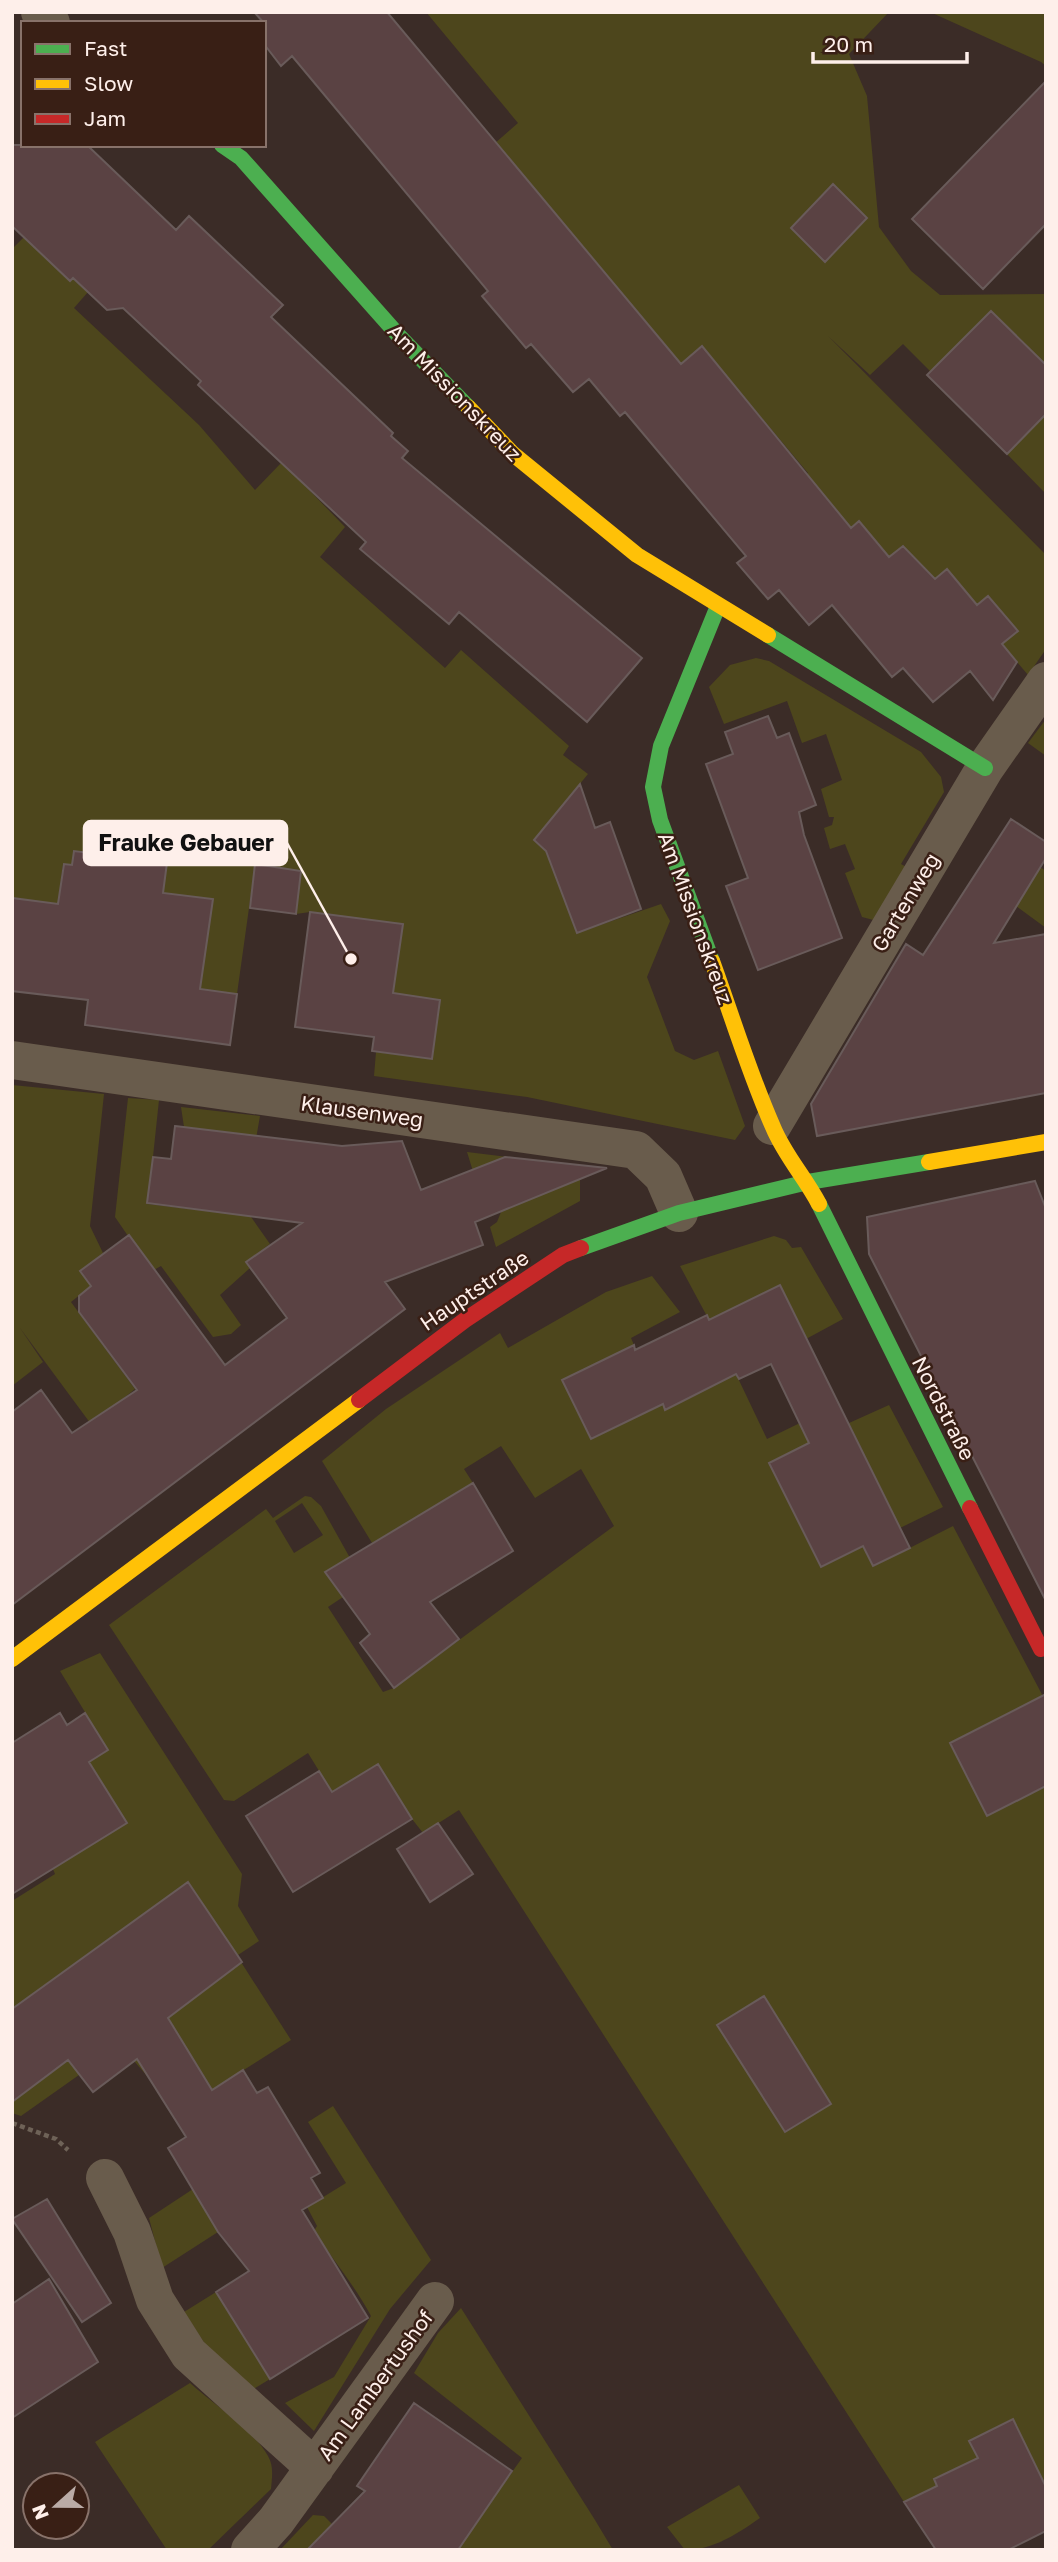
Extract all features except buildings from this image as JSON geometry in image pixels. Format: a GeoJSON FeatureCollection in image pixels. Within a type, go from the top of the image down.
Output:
{"type":"FeatureCollection","features":[{"type":"Feature","properties":{"kind":"street","name":"Am Missionskreuz"},"geometry":{"type":"LineString","coordinates":[[225,147],[241,158],[399,336],[513,454],[637,555],[985,768]]}},
{"type":"Feature","properties":{"kind":"street","name":"Am Missionskreuz"},"geometry":{"type":"LineString","coordinates":[[718,606],[661,746],[653,787],[660,820],[772,1126],[788,1159],[808,1182]]}},
{"type":"Feature","properties":{"kind":"street","name":"Gartenweg"},"geometry":{"type":"LineString","coordinates":[[772,1126],[985,768],[1046,681]]}},
{"type":"Feature","properties":{"kind":"street","name":"Klausenweg"},"geometry":{"type":"LineString","coordinates":[[12,1060],[636,1150],[663,1176],[679,1213]]}},
{"type":"Feature","properties":{"kind":"street","name":"Hauptstraße"},"geometry":{"type":"LineString","coordinates":[[12,1659],[465,1320],[563,1255],[679,1213],[808,1182],[1046,1142]]}},
{"type":"Feature","properties":{"kind":"street","name":"Nordstraße"},"geometry":{"type":"LineString","coordinates":[[808,1182],[1041,1648],[1046,1648]]}},
{"type":"Feature","properties":{"kind":"street","name":"Am Lambertushof"},"geometry":{"type":"LineString","coordinates":[[105,2178],[132,2232],[155,2300],[189,2354],[315,2468]]}},
{"type":"Feature","properties":{"kind":"street","name":"Am Lambertushof"},"geometry":{"type":"LineString","coordinates":[[250,2550],[276,2521],[435,2301]]}},
{"type":"Feature","properties":{"kind":"path"},"geometry":{"type":"LineString","coordinates":[[12,2123],[55,2139],[105,2178]]}},
{"type":"Feature","properties":{"kind":"shaded area"},"geometry":{"type":"Polygon","coordinates":[[[426,12],[889,12],[849,54],[867,96],[879,227],[911,271],[940,295],[1046,294],[1046,365],[991,311],[931,372],[903,344],[870,375],[828,336],[1046,555],[1046,649],[1028,675],[1002,644],[1017,631],[989,596],[977,605],[947,569],[935,579],[903,546],[889,557],[860,522],[848,532],[799,481],[808,473],[702,347],[651,389],[494,144],[518,123],[426,12]]]}},
{"type":"Feature","properties":{"kind":"shaded area"},"geometry":{"type":"Polygon","coordinates":[[[930,12],[1046,12],[1046,66],[1041,62],[930,12]]]}},
{"type":"Feature","properties":{"kind":"shaded area"},"geometry":{"type":"Polygon","coordinates":[[[24,237],[88,292],[74,308],[199,425],[255,490],[282,462],[345,527],[320,557],[445,668],[461,650],[569,746],[563,755],[588,774],[534,840],[550,854],[577,933],[661,904],[670,921],[647,977],[675,1051],[694,1060],[718,1051],[745,1126],[735,1140],[527,1097],[374,1076],[376,1052],[432,1059],[440,1000],[393,993],[403,924],[310,912],[296,914],[301,871],[255,865],[237,994],[200,990],[210,919],[196,897],[163,893],[168,855],[108,847],[106,853],[75,851],[72,865],[63,864],[58,904],[12,898],[12,249],[24,237]]]}},
{"type":"Feature","properties":{"kind":"shaded area"},"geometry":{"type":"Polygon","coordinates":[[[1046,414],[1046,494],[1007,454],[1046,414]]]}},
{"type":"Feature","properties":{"kind":"shaded area"},"geometry":{"type":"Polygon","coordinates":[[[756,658],[769,661],[921,752],[941,777],[944,792],[901,864],[910,869],[881,922],[862,917],[845,873],[855,869],[845,844],[830,849],[824,828],[832,825],[834,817],[829,817],[821,789],[842,780],[826,734],[802,743],[787,701],[724,724],[709,687],[730,665],[756,658]]]}},
{"type":"Feature","properties":{"kind":"shaded area"},"geometry":{"type":"Polygon","coordinates":[[[1046,719],[1046,756],[1028,743],[1046,719]]]}},
{"type":"Feature","properties":{"kind":"shaded area"},"geometry":{"type":"Polygon","coordinates":[[[1040,867],[1046,871],[1046,928],[1016,906],[1040,867]]]}},
{"type":"Feature","properties":{"kind":"shaded area"},"geometry":{"type":"Polygon","coordinates":[[[12,1085],[104,1094],[90,1226],[103,1253],[80,1271],[91,1286],[71,1302],[135,1389],[119,1402],[99,1435],[20,1328],[43,1362],[12,1386],[12,1085]]]}},
{"type":"Feature","properties":{"kind":"shaded area"},"geometry":{"type":"Polygon","coordinates":[[[128,1098],[159,1100],[148,1204],[223,1213],[236,1133],[184,1127],[181,1107],[260,1116],[244,1207],[270,1244],[246,1262],[250,1268],[220,1295],[241,1325],[231,1334],[213,1337],[161,1266],[152,1271],[115,1217],[128,1098]]]}},
{"type":"Feature","properties":{"kind":"shaded area"},"geometry":{"type":"Polygon","coordinates":[[[467,1152],[524,1159],[580,1179],[580,1201],[496,1247],[490,1227],[497,1222],[501,1212],[489,1184],[476,1181],[467,1152]]]}},
{"type":"Feature","properties":{"kind":"shaded area"},"geometry":{"type":"Polygon","coordinates":[[[774,1236],[786,1240],[792,1248],[801,1247],[843,1319],[806,1339],[780,1285],[709,1320],[680,1266],[774,1236]]]}},
{"type":"Feature","properties":{"kind":"shaded area"},"geometry":{"type":"Polygon","coordinates":[[[652,1276],[680,1312],[631,1338],[634,1345],[562,1380],[663,1404],[665,1409],[736,1374],[767,1439],[800,1423],[809,1443],[821,1567],[863,1546],[874,1566],[953,1526],[1046,1702],[1046,2487],[1012,2420],[969,2441],[978,2458],[935,2479],[937,2486],[904,2502],[459,1810],[423,1833],[412,1819],[332,1792],[308,1753],[234,1801],[224,1800],[109,1625],[266,1509],[273,1518],[305,1496],[311,1497],[321,1506],[364,1583],[328,1607],[383,1692],[394,1688],[614,1526],[581,1469],[535,1498],[501,1446],[464,1469],[473,1483],[380,1556],[322,1461],[386,1409],[500,1333],[508,1348],[606,1292],[652,1276]],[[302,1503],[275,1521],[294,1553],[323,1535],[302,1503]]]}},
{"type":"Feature","properties":{"kind":"shaded area"},"geometry":{"type":"Polygon","coordinates":[[[889,1405],[943,1507],[900,1528],[849,1423],[889,1405]]]}},
{"type":"Feature","properties":{"kind":"shaded area"},"geometry":{"type":"Polygon","coordinates":[[[100,1653],[242,1874],[238,1906],[259,1941],[238,1955],[232,1948],[291,2040],[212,2090],[188,2051],[148,2077],[134,2061],[79,2075],[21,2116],[12,2113],[12,2075],[26,2092],[89,2045],[12,2010],[12,1901],[55,1874],[53,1869],[126,1823],[89,1762],[108,1750],[60,1671],[100,1653]]]}},
{"type":"Feature","properties":{"kind":"shaded area"},"geometry":{"type":"Polygon","coordinates":[[[333,2106],[431,2260],[390,2309],[314,2431],[285,2403],[334,2377],[371,2316],[314,2231],[317,2226],[307,2207],[346,2183],[308,2122],[333,2106]]]}},
{"type":"Feature","properties":{"kind":"shaded area"},"geometry":{"type":"Polygon","coordinates":[[[193,2189],[218,2232],[162,2268],[149,2218],[193,2189]]]}},
{"type":"Feature","properties":{"kind":"shaded area"},"geometry":{"type":"Polygon","coordinates":[[[216,2292],[270,2379],[252,2390],[205,2344],[184,2312],[216,2292]]]}},
{"type":"Feature","properties":{"kind":"shaded area"},"geometry":{"type":"Polygon","coordinates":[[[461,2308],[613,2550],[457,2550],[522,2458],[414,2373],[438,2333],[461,2308]]]}},
{"type":"Feature","properties":{"kind":"shaded area"},"geometry":{"type":"Polygon","coordinates":[[[190,2383],[262,2446],[271,2464],[271,2489],[208,2550],[167,2550],[95,2442],[190,2383]]]}},
{"type":"Feature","properties":{"kind":"shaded area"},"geometry":{"type":"Polygon","coordinates":[[[739,2485],[760,2518],[715,2544],[685,2550],[667,2527],[739,2485]]]}},
{"type":"Feature","properties":{"kind":"shaded area"},"geometry":{"type":"Polygon","coordinates":[[[313,2515],[324,2516],[332,2524],[307,2550],[280,2550],[313,2515]]]}},
{"type":"Feature","properties":{"kind":"traffic: fast"},"geometry":{"type":"LineString","coordinates":[[225,147],[241,158],[399,336],[468,407]]}},
{"type":"Feature","properties":{"kind":"traffic: fast"},"geometry":{"type":"LineString","coordinates":[[712,961],[660,820],[653,787],[661,746],[718,606]]}},
{"type":"Feature","properties":{"kind":"traffic: fast"},"geometry":{"type":"LineString","coordinates":[[768,635],[985,768]]}},
{"type":"Feature","properties":{"kind":"traffic: fast"},"geometry":{"type":"LineString","coordinates":[[581,1248],[679,1213],[808,1182],[929,1162]]}},
{"type":"Feature","properties":{"kind":"traffic: fast"},"geometry":{"type":"LineString","coordinates":[[819,1204],[970,1508]]}},
{"type":"Feature","properties":{"kind":"traffic: slow"},"geometry":{"type":"LineString","coordinates":[[468,407],[513,454],[637,555],[768,635]]}},
{"type":"Feature","properties":{"kind":"traffic: slow"},"geometry":{"type":"LineString","coordinates":[[712,961],[764,1107],[783,1147],[819,1204]]}},
{"type":"Feature","properties":{"kind":"traffic: slow"},"geometry":{"type":"LineString","coordinates":[[929,1162],[1046,1142]]}},
{"type":"Feature","properties":{"kind":"traffic: slow"},"geometry":{"type":"LineString","coordinates":[[12,1659],[359,1400]]}},
{"type":"Feature","properties":{"kind":"traffic: jam"},"geometry":{"type":"LineString","coordinates":[[359,1400],[465,1320],[563,1255],[581,1248]]}},
{"type":"Feature","properties":{"kind":"traffic: jam"},"geometry":{"type":"LineString","coordinates":[[970,1508],[1041,1649],[1046,1648]]}},
{"type":"Feature","properties":{"kind":"place","name":"Frauke Gebauer"},"geometry":{"type":"Point","coordinates":[351,959]}}]}
